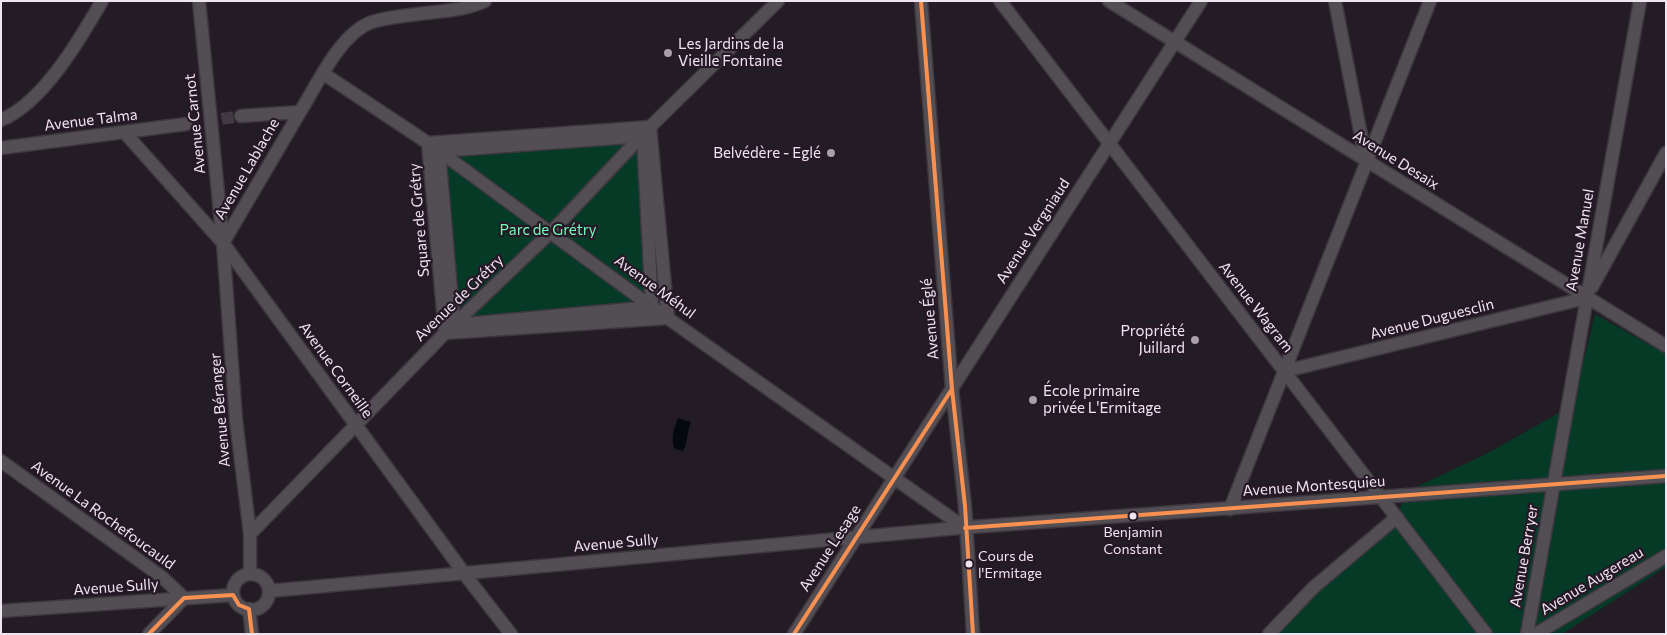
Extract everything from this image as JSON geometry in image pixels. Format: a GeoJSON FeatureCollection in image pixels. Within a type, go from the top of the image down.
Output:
{"type":"FeatureCollection","features":[{"type":"Feature","properties":{"kind":"street"},"geometry":{"type":"LineString","coordinates":[[1,120],[22,109],[68,57],[102,1]]}},
{"type":"Feature","properties":{"kind":"street","name":"Avenue Carnot"},"geometry":{"type":"LineString","coordinates":[[199,1],[223,243]]}},
{"type":"Feature","properties":{"kind":"street"},"geometry":{"type":"LineString","coordinates":[[241,116],[300,112],[336,54],[352,34],[372,22],[399,16],[469,8],[484,1]]}},
{"type":"Feature","properties":{"kind":"street","name":"Avenue de Grétry"},"geometry":{"type":"LineString","coordinates":[[250,534],[450,329],[552,231],[646,132],[778,1]]}},
{"type":"Feature","properties":{"kind":"street","name":"Avenue Églé"},"geometry":{"type":"LineString","coordinates":[[921,1],[973,634]]}},
{"type":"Feature","properties":{"kind":"street","name":"Avenue Wagram"},"geometry":{"type":"LineString","coordinates":[[1000,1],[1486,634]]}},
{"type":"Feature","properties":{"kind":"street","name":"Avenue Desaix"},"geometry":{"type":"LineString","coordinates":[[1109,1],[1666,346]]}},
{"type":"Feature","properties":{"kind":"street","name":"Avenue Vergniaud"},"geometry":{"type":"LineString","coordinates":[[893,479],[1200,1]]}},
{"type":"Feature","properties":{"kind":"street"},"geometry":{"type":"LineString","coordinates":[[1334,1],[1366,161]]}},
{"type":"Feature","properties":{"kind":"street"},"geometry":{"type":"LineString","coordinates":[[1230,509],[1430,1]]}},
{"type":"Feature","properties":{"kind":"street","name":"Avenue Manuel"},"geometry":{"type":"LineString","coordinates":[[1554,484],[1640,1]]}},
{"type":"Feature","properties":{"kind":"street","name":"Avenue Méhul"},"geometry":{"type":"LineString","coordinates":[[324,74],[428,143],[552,231],[652,307],[893,479],[965,528]]}},
{"type":"Feature","properties":{"kind":"street","name":"Avenue Lablache"},"geometry":{"type":"LineString","coordinates":[[223,243],[300,112]]}},
{"type":"Feature","properties":{"kind":"street","name":"Avenue Talma"},"geometry":{"type":"LineString","coordinates":[[1,148],[186,124]]}},
{"type":"Feature","properties":{"kind":"street","name":"Avenue Corneille"},"geometry":{"type":"LineString","coordinates":[[125,132],[223,243],[511,634]]}},
{"type":"Feature","properties":{"kind":"street"},"geometry":{"type":"LineString","coordinates":[[450,329],[652,307],[646,132]]}},
{"type":"Feature","properties":{"kind":"street"},"geometry":{"type":"LineString","coordinates":[[450,329],[668,318],[646,132]]}},
{"type":"Feature","properties":{"kind":"street","name":"Square de Grétry"},"geometry":{"type":"LineString","coordinates":[[450,329],[428,143],[646,132]]}},
{"type":"Feature","properties":{"kind":"street","name":"Square de Grétry"},"geometry":{"type":"LineString","coordinates":[[450,329],[439,151],[646,132]]}},
{"type":"Feature","properties":{"kind":"street"},"geometry":{"type":"LineString","coordinates":[[1586,298],[1666,153]]}},
{"type":"Feature","properties":{"kind":"street","name":"Avenue Béranger"},"geometry":{"type":"LineString","coordinates":[[223,243],[236,420],[250,534],[250,574]]}},
{"type":"Feature","properties":{"kind":"street","name":"Avenue Duguesclin"},"geometry":{"type":"LineString","coordinates":[[1285,371],[1586,298]]}},
{"type":"Feature","properties":{"kind":"street","name":"Avenue La Rochefoucauld"},"geometry":{"type":"LineString","coordinates":[[1,460],[162,578],[184,598]]}},
{"type":"Feature","properties":{"kind":"street","name":"Avenue Montesquieu"},"geometry":{"type":"LineString","coordinates":[[965,528],[1666,476]]}},
{"type":"Feature","properties":{"kind":"street","name":"Avenue Lesage"},"geometry":{"type":"LineString","coordinates":[[794,634],[893,479]]}},
{"type":"Feature","properties":{"kind":"street","name":"Avenue Berryer"},"geometry":{"type":"LineString","coordinates":[[1527,634],[1554,484]]}},
{"type":"Feature","properties":{"kind":"street"},"geometry":{"type":"LineString","coordinates":[[1269,634],[1314,587],[1397,517]]}},
{"type":"Feature","properties":{"kind":"street","name":"Avenue Sully"},"geometry":{"type":"LineString","coordinates":[[269,591],[965,528]]}},
{"type":"Feature","properties":{"kind":"street","name":"Avenue Augereau"},"geometry":{"type":"LineString","coordinates":[[1536,634],[1666,556]]}},
{"type":"Feature","properties":{"kind":"street"},"geometry":{"type":"LineString","coordinates":[[250,574],[265,581],[269,591],[265,603],[249,610],[239,605],[233,595],[237,580],[250,574]]}},
{"type":"Feature","properties":{"kind":"street","name":"Avenue Sully"},"geometry":{"type":"LineString","coordinates":[[1,611],[233,595]]}},
{"type":"Feature","properties":{"kind":"street"},"geometry":{"type":"LineString","coordinates":[[149,634],[184,598]]}},
{"type":"Feature","properties":{"kind":"street"},"geometry":{"type":"LineString","coordinates":[[249,610],[252,634]]}},
{"type":"Feature","properties":{"kind":"green space","name":"Parc de Grétry"},"geometry":{"type":"Polygon","coordinates":[[[643,136],[652,307],[454,325],[439,151],[643,136]]]}},
{"type":"Feature","properties":{"kind":"green space"},"geometry":{"type":"Polygon","coordinates":[[[1595,314],[1666,354],[1666,567],[1562,634],[1537,634],[1534,627],[1523,634],[1277,634],[1317,591],[1394,526],[1406,492],[1490,452],[1573,405],[1595,314]]]}},
{"type":"Feature","properties":{"kind":"shaded area"},"geometry":{"type":"Polygon","coordinates":[[[678,418],[691,422],[683,451],[675,449],[673,441],[678,418]]]}},
{"type":"Feature","properties":{"kind":"tunnel"},"geometry":{"type":"LineString","coordinates":[[186,124],[241,116]]}},
{"type":"Feature","properties":{"kind":"transit line"},"geometry":{"type":"LineString","coordinates":[[921,1],[952,389],[965,506],[973,634]]}},
{"type":"Feature","properties":{"kind":"transit line"},"geometry":{"type":"LineString","coordinates":[[794,634],[952,389]]}},
{"type":"Feature","properties":{"kind":"transit line"},"geometry":{"type":"LineString","coordinates":[[965,528],[1666,476]]}},
{"type":"Feature","properties":{"kind":"transit line"},"geometry":{"type":"LineString","coordinates":[[149,634],[184,598],[233,595],[239,605],[249,609],[252,634]]}},
{"type":"Feature","properties":{"kind":"place","name":"Les Jardins de la Vieille Fontaine"},"geometry":{"type":"Point","coordinates":[668,53]}},
{"type":"Feature","properties":{"kind":"place","name":"Belvédère - Eglé"},"geometry":{"type":"Point","coordinates":[831,153]}},
{"type":"Feature","properties":{"kind":"place","name":"Propriété Juillard"},"geometry":{"type":"Point","coordinates":[1195,340]}},
{"type":"Feature","properties":{"kind":"place","name":"École primaire privée L'Ermitage"},"geometry":{"type":"Point","coordinates":[1033,400]}},
{"type":"Feature","properties":{"kind":"place","name":"Benjamin Constant"},"geometry":{"type":"Point","coordinates":[1133,516]}},
{"type":"Feature","properties":{"kind":"place","name":"Cours de l'Ermitage"},"geometry":{"type":"Point","coordinates":[969,564]}}]}
